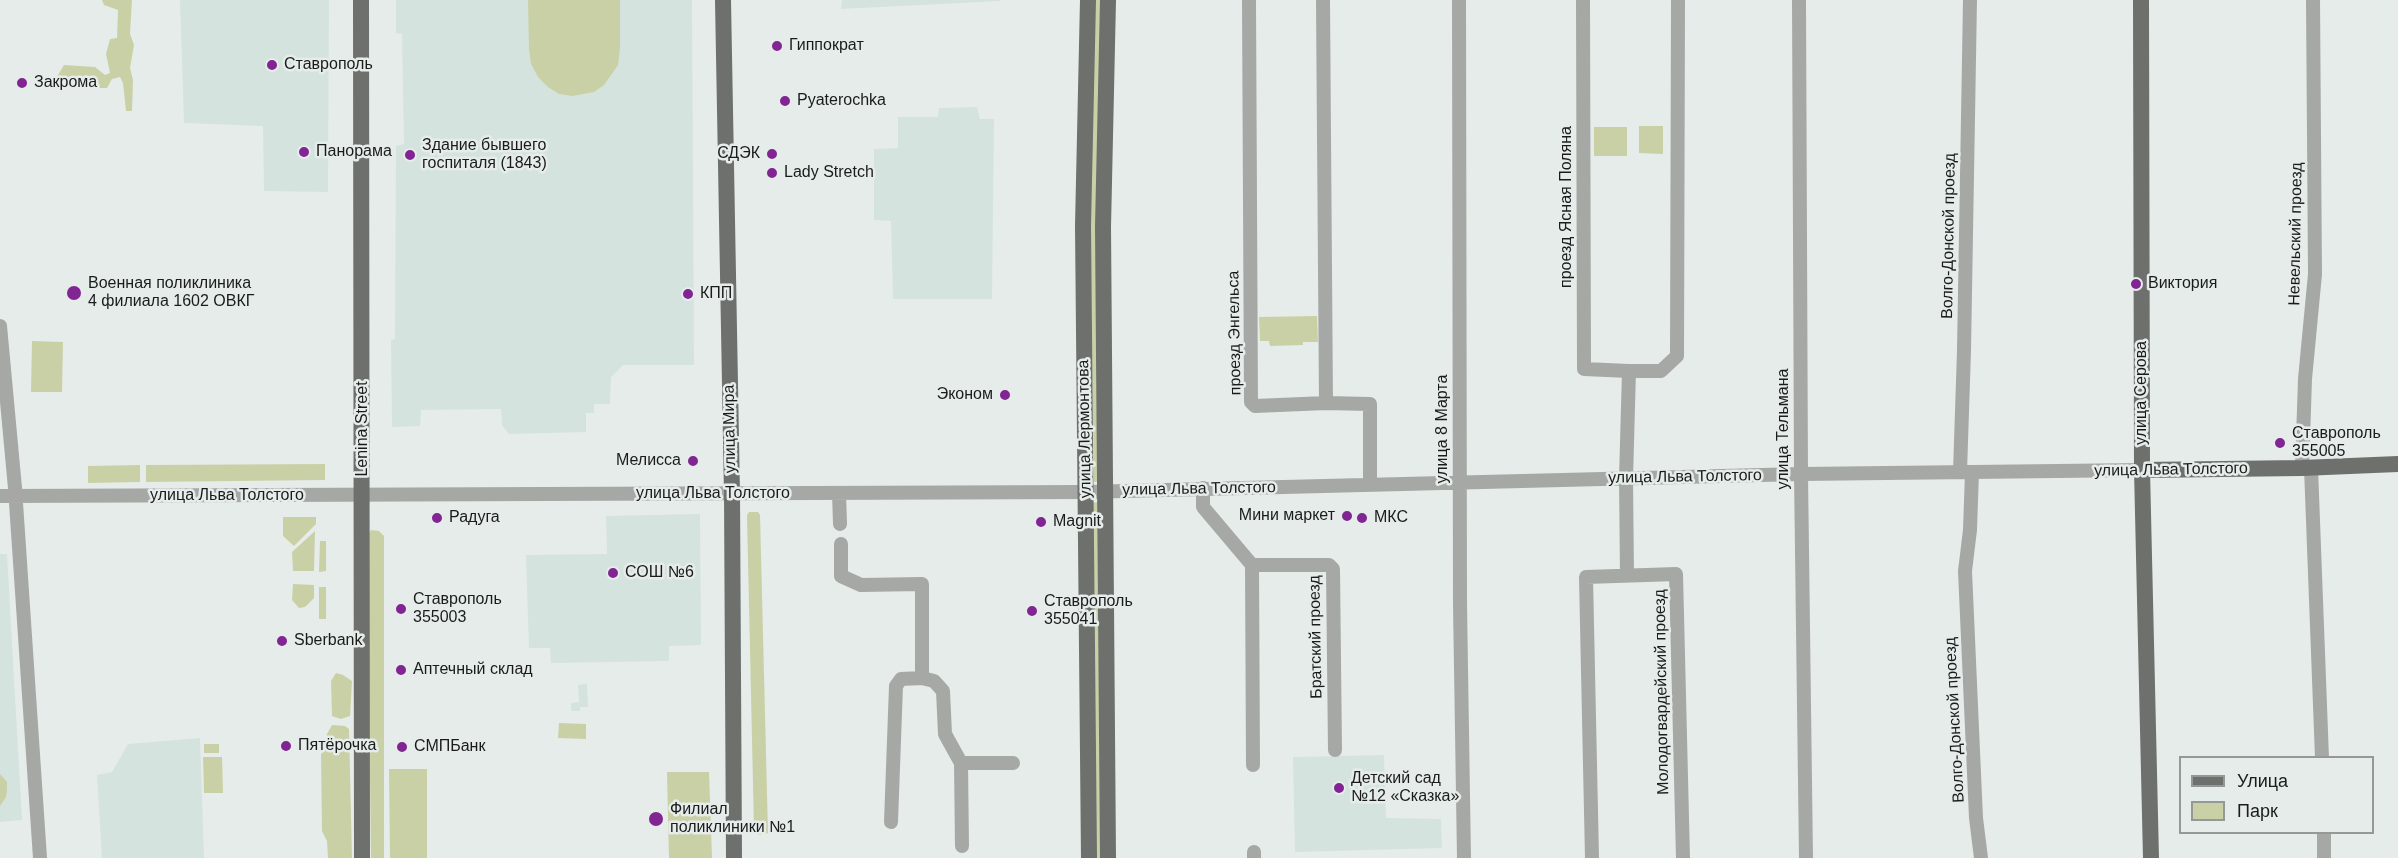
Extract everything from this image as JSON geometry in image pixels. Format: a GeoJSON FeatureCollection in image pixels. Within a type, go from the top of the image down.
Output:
{"type":"FeatureCollection","features":[{"type":"Feature","properties":{"kind":"main road","name":"Lenina Street"},"geometry":{"type":"LineString","coordinates":[[361,0],[362,858]]}},
{"type":"Feature","properties":{"kind":"main road","name":"улица Мира"},"geometry":{"type":"LineString","coordinates":[[723,0],[732,494],[735,858]]}},
{"type":"Feature","properties":{"kind":"main road","name":"улица Лермонтова"},"geometry":{"type":"LineString","coordinates":[[1088,0],[1083,226],[1089,858]]}},
{"type":"Feature","properties":{"kind":"main road","name":"улица Лермонтова"},"geometry":{"type":"LineString","coordinates":[[1108,0],[1103,228],[1108,858]]}},
{"type":"Feature","properties":{"kind":"main road","name":"улица Серова"},"geometry":{"type":"LineString","coordinates":[[2141,0],[2142,470],[2151,858]]}},
{"type":"Feature","properties":{"kind":"main road","name":"улица Льва Толстого"},"geometry":{"type":"LineString","coordinates":[[2142,470],[2306,468],[2398,464]]}},
{"type":"Feature","properties":{"kind":"street","name":"проезд Энгельса"},"geometry":{"type":"LineString","coordinates":[[1250,0],[1251,402],[1255,406],[1326,404]]}},
{"type":"Feature","properties":{"kind":"street"},"geometry":{"type":"LineString","coordinates":[[1323,0],[1326,404],[1370,404],[1370,485]]}},
{"type":"Feature","properties":{"kind":"street","name":"улица 8 Марта"},"geometry":{"type":"LineString","coordinates":[[1459,0],[1460,482],[1464,858]]}},
{"type":"Feature","properties":{"kind":"street","name":"проезд Ясная Поляна"},"geometry":{"type":"LineString","coordinates":[[1583,0],[1584,369],[1629,371],[1661,371],[1677,356],[1678,0]]}},
{"type":"Feature","properties":{"kind":"street","name":"улица Тельмана"},"geometry":{"type":"LineString","coordinates":[[1799,0],[1801,474],[1806,858]]}},
{"type":"Feature","properties":{"kind":"street","name":"Волго-Донской проезд"},"geometry":{"type":"LineString","coordinates":[[1970,0],[1964,351],[1966,592],[1976,818],[1981,858]]}},
{"type":"Feature","properties":{"kind":"street","name":"Невельский проезд"},"geometry":{"type":"LineString","coordinates":[[2313,0],[2315,274],[2305,379],[2306,468],[2322,756]]}},
{"type":"Feature","properties":{"kind":"street"},"geometry":{"type":"LineString","coordinates":[[0,326],[16,495],[40,858]]}},
{"type":"Feature","properties":{"kind":"street"},"geometry":{"type":"LineString","coordinates":[[1627,575],[1626,478],[1629,371]]}},
{"type":"Feature","properties":{"kind":"street","name":"улица Льва Толстого"},"geometry":{"type":"LineString","coordinates":[[0,496],[1085,492],[1801,474],[2142,470]]}},
{"type":"Feature","properties":{"kind":"street"},"geometry":{"type":"LineString","coordinates":[[1203,488],[1203,507],[1252,565],[1253,765]]}},
{"type":"Feature","properties":{"kind":"street"},"geometry":{"type":"LineString","coordinates":[[839,493],[840,524]]}},
{"type":"Feature","properties":{"kind":"street"},"geometry":{"type":"LineString","coordinates":[[841,544],[841,576],[861,585],[922,584],[922,678]]}},
{"type":"Feature","properties":{"kind":"street","name":"Братский проезд"},"geometry":{"type":"LineString","coordinates":[[1252,565],[1329,565],[1333,569],[1335,750]]}},
{"type":"Feature","properties":{"kind":"street","name":"Молодогвардейский проезд"},"geometry":{"type":"LineString","coordinates":[[1592,858],[1587,577],[1676,574],[1683,858]]}},
{"type":"Feature","properties":{"kind":"street"},"geometry":{"type":"LineString","coordinates":[[891,822],[896,686],[901,679],[922,678],[934,681],[943,691],[945,734],[961,763],[962,846]]}},
{"type":"Feature","properties":{"kind":"street"},"geometry":{"type":"LineString","coordinates":[[961,763],[1013,763]]}},
{"type":"Feature","properties":{"kind":"street"},"geometry":{"type":"LineString","coordinates":[[2324,834],[2324,858]]}},
{"type":"Feature","properties":{"kind":"shaded area"},"geometry":{"type":"Polygon","coordinates":[[[180,0],[329,0],[328,192],[264,191],[263,126],[184,123],[180,0]]]}},
{"type":"Feature","properties":{"kind":"shaded area"},"geometry":{"type":"Polygon","coordinates":[[[396,0],[692,0],[694,365],[623,365],[611,377],[610,404],[594,404],[594,413],[586,413],[586,432],[509,434],[502,425],[501,409],[421,410],[420,426],[392,427],[391,340],[395,339],[396,146],[404,144],[402,34],[396,33],[396,0]]]}},
{"type":"Feature","properties":{"kind":"shaded area"},"geometry":{"type":"Polygon","coordinates":[[[842,0],[1000,0],[1000,1],[841,9],[842,0]]]}},
{"type":"Feature","properties":{"kind":"shaded area"},"geometry":{"type":"Polygon","coordinates":[[[977,107],[980,119],[994,119],[992,299],[893,299],[891,221],[874,220],[874,149],[898,148],[898,117],[938,117],[939,108],[977,107]]]}},
{"type":"Feature","properties":{"kind":"shaded area","name":"СОШ №6"},"geometry":{"type":"Polygon","coordinates":[[[700,514],[701,645],[669,646],[669,661],[551,663],[550,648],[529,648],[526,555],[607,554],[606,516],[700,514]]]}},
{"type":"Feature","properties":{"kind":"shaded area"},"geometry":{"type":"Polygon","coordinates":[[[0,554],[7,554],[22,820],[0,822],[0,554]]]}},
{"type":"Feature","properties":{"kind":"shaded area"},"geometry":{"type":"Polygon","coordinates":[[[587,684],[588,707],[580,707],[580,711],[571,711],[571,703],[579,702],[578,685],[587,684]]]}},
{"type":"Feature","properties":{"kind":"shaded area"},"geometry":{"type":"Polygon","coordinates":[[[200,738],[204,858],[102,858],[97,775],[112,772],[128,744],[200,738]]]}},
{"type":"Feature","properties":{"kind":"shaded area","name":"Детский сад №12 «Сказка»"},"geometry":{"type":"Polygon","coordinates":[[[1384,755],[1386,818],[1441,819],[1442,848],[1295,852],[1293,757],[1384,755]]]}},
{"type":"Feature","properties":{"kind":"green space"},"geometry":{"type":"Polygon","coordinates":[[[102,0],[132,0],[130,34],[134,45],[130,68],[133,80],[132,111],[126,111],[123,83],[120,77],[112,79],[107,88],[88,88],[55,80],[64,65],[95,67],[105,75],[110,73],[106,54],[110,39],[117,38],[118,10],[104,5],[102,0]]]}},
{"type":"Feature","properties":{"kind":"green space"},"geometry":{"type":"Polygon","coordinates":[[[528,0],[620,0],[618,65],[604,85],[594,92],[572,96],[559,94],[538,77],[531,64],[529,49],[528,0]]]}},
{"type":"Feature","properties":{"kind":"green space"},"geometry":{"type":"Polygon","coordinates":[[[1095,0],[1101,0],[1097,482],[1094,482],[1090,227],[1095,0]]]}},
{"type":"Feature","properties":{"kind":"green space"},"geometry":{"type":"Polygon","coordinates":[[[1639,126],[1663,126],[1663,154],[1639,153],[1639,126]]]}},
{"type":"Feature","properties":{"kind":"green space"},"geometry":{"type":"Polygon","coordinates":[[[1594,127],[1627,127],[1627,156],[1594,156],[1594,127]]]}},
{"type":"Feature","properties":{"kind":"green space"},"geometry":{"type":"Polygon","coordinates":[[[1317,316],[1318,342],[1270,346],[1269,341],[1260,341],[1259,317],[1317,316]]]}},
{"type":"Feature","properties":{"kind":"green space"},"geometry":{"type":"Polygon","coordinates":[[[32,341],[63,342],[62,392],[31,392],[32,341]]]}},
{"type":"Feature","properties":{"kind":"green space"},"geometry":{"type":"Polygon","coordinates":[[[325,464],[325,480],[146,482],[146,465],[325,464]]]}},
{"type":"Feature","properties":{"kind":"green space"},"geometry":{"type":"Polygon","coordinates":[[[140,465],[140,482],[88,483],[88,466],[140,465]]]}},
{"type":"Feature","properties":{"kind":"green space"},"geometry":{"type":"Polygon","coordinates":[[[1098,502],[1102,858],[1096,858],[1093,503],[1098,502]]]}},
{"type":"Feature","properties":{"kind":"green space"},"geometry":{"type":"Polygon","coordinates":[[[749,512],[758,512],[760,515],[768,833],[758,835],[754,829],[747,515],[749,512]]]}},
{"type":"Feature","properties":{"kind":"green space"},"geometry":{"type":"Polygon","coordinates":[[[283,517],[316,517],[316,524],[294,546],[283,536],[283,517]]]}},
{"type":"Feature","properties":{"kind":"green space"},"geometry":{"type":"Polygon","coordinates":[[[371,530],[379,531],[384,536],[384,858],[371,858],[367,536],[371,530]]]}},
{"type":"Feature","properties":{"kind":"green space"},"geometry":{"type":"Polygon","coordinates":[[[315,531],[314,571],[293,571],[292,552],[315,531]]]}},
{"type":"Feature","properties":{"kind":"green space"},"geometry":{"type":"Polygon","coordinates":[[[320,541],[326,541],[326,571],[319,572],[320,541]]]}},
{"type":"Feature","properties":{"kind":"green space"},"geometry":{"type":"Polygon","coordinates":[[[293,584],[314,585],[314,598],[305,607],[299,608],[292,600],[293,584]]]}},
{"type":"Feature","properties":{"kind":"green space"},"geometry":{"type":"Polygon","coordinates":[[[319,587],[326,587],[326,619],[319,619],[319,587]]]}},
{"type":"Feature","properties":{"kind":"green space"},"geometry":{"type":"Polygon","coordinates":[[[336,673],[352,681],[350,716],[341,719],[332,716],[331,681],[336,673]]]}},
{"type":"Feature","properties":{"kind":"green space"},"geometry":{"type":"Polygon","coordinates":[[[559,723],[586,724],[586,739],[558,738],[559,723]]]}},
{"type":"Feature","properties":{"kind":"green space"},"geometry":{"type":"Polygon","coordinates":[[[332,725],[345,726],[349,729],[352,858],[328,858],[327,841],[322,831],[321,754],[325,750],[327,734],[332,725]]]}},
{"type":"Feature","properties":{"kind":"green space"},"geometry":{"type":"Polygon","coordinates":[[[204,744],[219,744],[219,753],[204,753],[204,744]]]}},
{"type":"Feature","properties":{"kind":"green space"},"geometry":{"type":"Polygon","coordinates":[[[203,757],[222,757],[223,793],[204,793],[203,757]]]}},
{"type":"Feature","properties":{"kind":"green space"},"geometry":{"type":"Polygon","coordinates":[[[389,769],[427,769],[427,858],[390,858],[389,769]]]}},
{"type":"Feature","properties":{"kind":"green space"},"geometry":{"type":"Polygon","coordinates":[[[667,772],[709,772],[712,858],[669,858],[667,772]]]}},
{"type":"Feature","properties":{"kind":"green space"},"geometry":{"type":"Polygon","coordinates":[[[0,774],[7,782],[7,790],[6,797],[0,806],[0,774]]]}},
{"type":"Feature","properties":{"kind":"place","name":"Гиппократ"},"geometry":{"type":"Point","coordinates":[777,46]}},
{"type":"Feature","properties":{"kind":"place","name":"Ставрополь"},"geometry":{"type":"Point","coordinates":[272,65]}},
{"type":"Feature","properties":{"kind":"place","name":"Закрома"},"geometry":{"type":"Point","coordinates":[22,83]}},
{"type":"Feature","properties":{"kind":"place","name":"Pyaterochka"},"geometry":{"type":"Point","coordinates":[785,101]}},
{"type":"Feature","properties":{"kind":"place","name":"Панорама"},"geometry":{"type":"Point","coordinates":[304,152]}},
{"type":"Feature","properties":{"kind":"place","name":"СДЭК"},"geometry":{"type":"Point","coordinates":[772,154]}},
{"type":"Feature","properties":{"kind":"place","name":"Здание бывшего госпиталя (1843)"},"geometry":{"type":"Point","coordinates":[410,155]}},
{"type":"Feature","properties":{"kind":"place","name":"Lady Stretch"},"geometry":{"type":"Point","coordinates":[772,173]}},
{"type":"Feature","properties":{"kind":"place","name":"Виктория"},"geometry":{"type":"Point","coordinates":[2136,284]}},
{"type":"Feature","properties":{"kind":"place","name":"Военная поликлиника 4 филиала 1602 ОВКГ"},"geometry":{"type":"Point","coordinates":[74,293]}},
{"type":"Feature","properties":{"kind":"place","name":"КПП"},"geometry":{"type":"Point","coordinates":[688,294]}},
{"type":"Feature","properties":{"kind":"place","name":"Эконом"},"geometry":{"type":"Point","coordinates":[1005,395]}},
{"type":"Feature","properties":{"kind":"place","name":"Ставрополь 355005"},"geometry":{"type":"Point","coordinates":[2280,443]}},
{"type":"Feature","properties":{"kind":"place","name":"Мелисса"},"geometry":{"type":"Point","coordinates":[693,461]}},
{"type":"Feature","properties":{"kind":"place","name":"Мини маркет"},"geometry":{"type":"Point","coordinates":[1347,516]}},
{"type":"Feature","properties":{"kind":"place","name":"Радуга"},"geometry":{"type":"Point","coordinates":[437,518]}},
{"type":"Feature","properties":{"kind":"place","name":"МКС"},"geometry":{"type":"Point","coordinates":[1362,518]}},
{"type":"Feature","properties":{"kind":"place","name":"Magnit"},"geometry":{"type":"Point","coordinates":[1041,522]}},
{"type":"Feature","properties":{"kind":"place","name":"СОШ №6"},"geometry":{"type":"Point","coordinates":[613,573]}},
{"type":"Feature","properties":{"kind":"place","name":"Ставрополь 355003"},"geometry":{"type":"Point","coordinates":[401,609]}},
{"type":"Feature","properties":{"kind":"place","name":"Ставрополь 355041"},"geometry":{"type":"Point","coordinates":[1032,611]}},
{"type":"Feature","properties":{"kind":"place","name":"Sberbank"},"geometry":{"type":"Point","coordinates":[282,641]}},
{"type":"Feature","properties":{"kind":"place","name":"Аптечный склад"},"geometry":{"type":"Point","coordinates":[401,670]}},
{"type":"Feature","properties":{"kind":"place","name":"Пятёрочка"},"geometry":{"type":"Point","coordinates":[286,746]}},
{"type":"Feature","properties":{"kind":"place","name":"СМПБанк"},"geometry":{"type":"Point","coordinates":[402,747]}},
{"type":"Feature","properties":{"kind":"place","name":"Детский сад №12 «Сказка»"},"geometry":{"type":"Point","coordinates":[1339,788]}},
{"type":"Feature","properties":{"kind":"place","name":"Филиал поликлиники №1"},"geometry":{"type":"Point","coordinates":[656,819]}}]}
